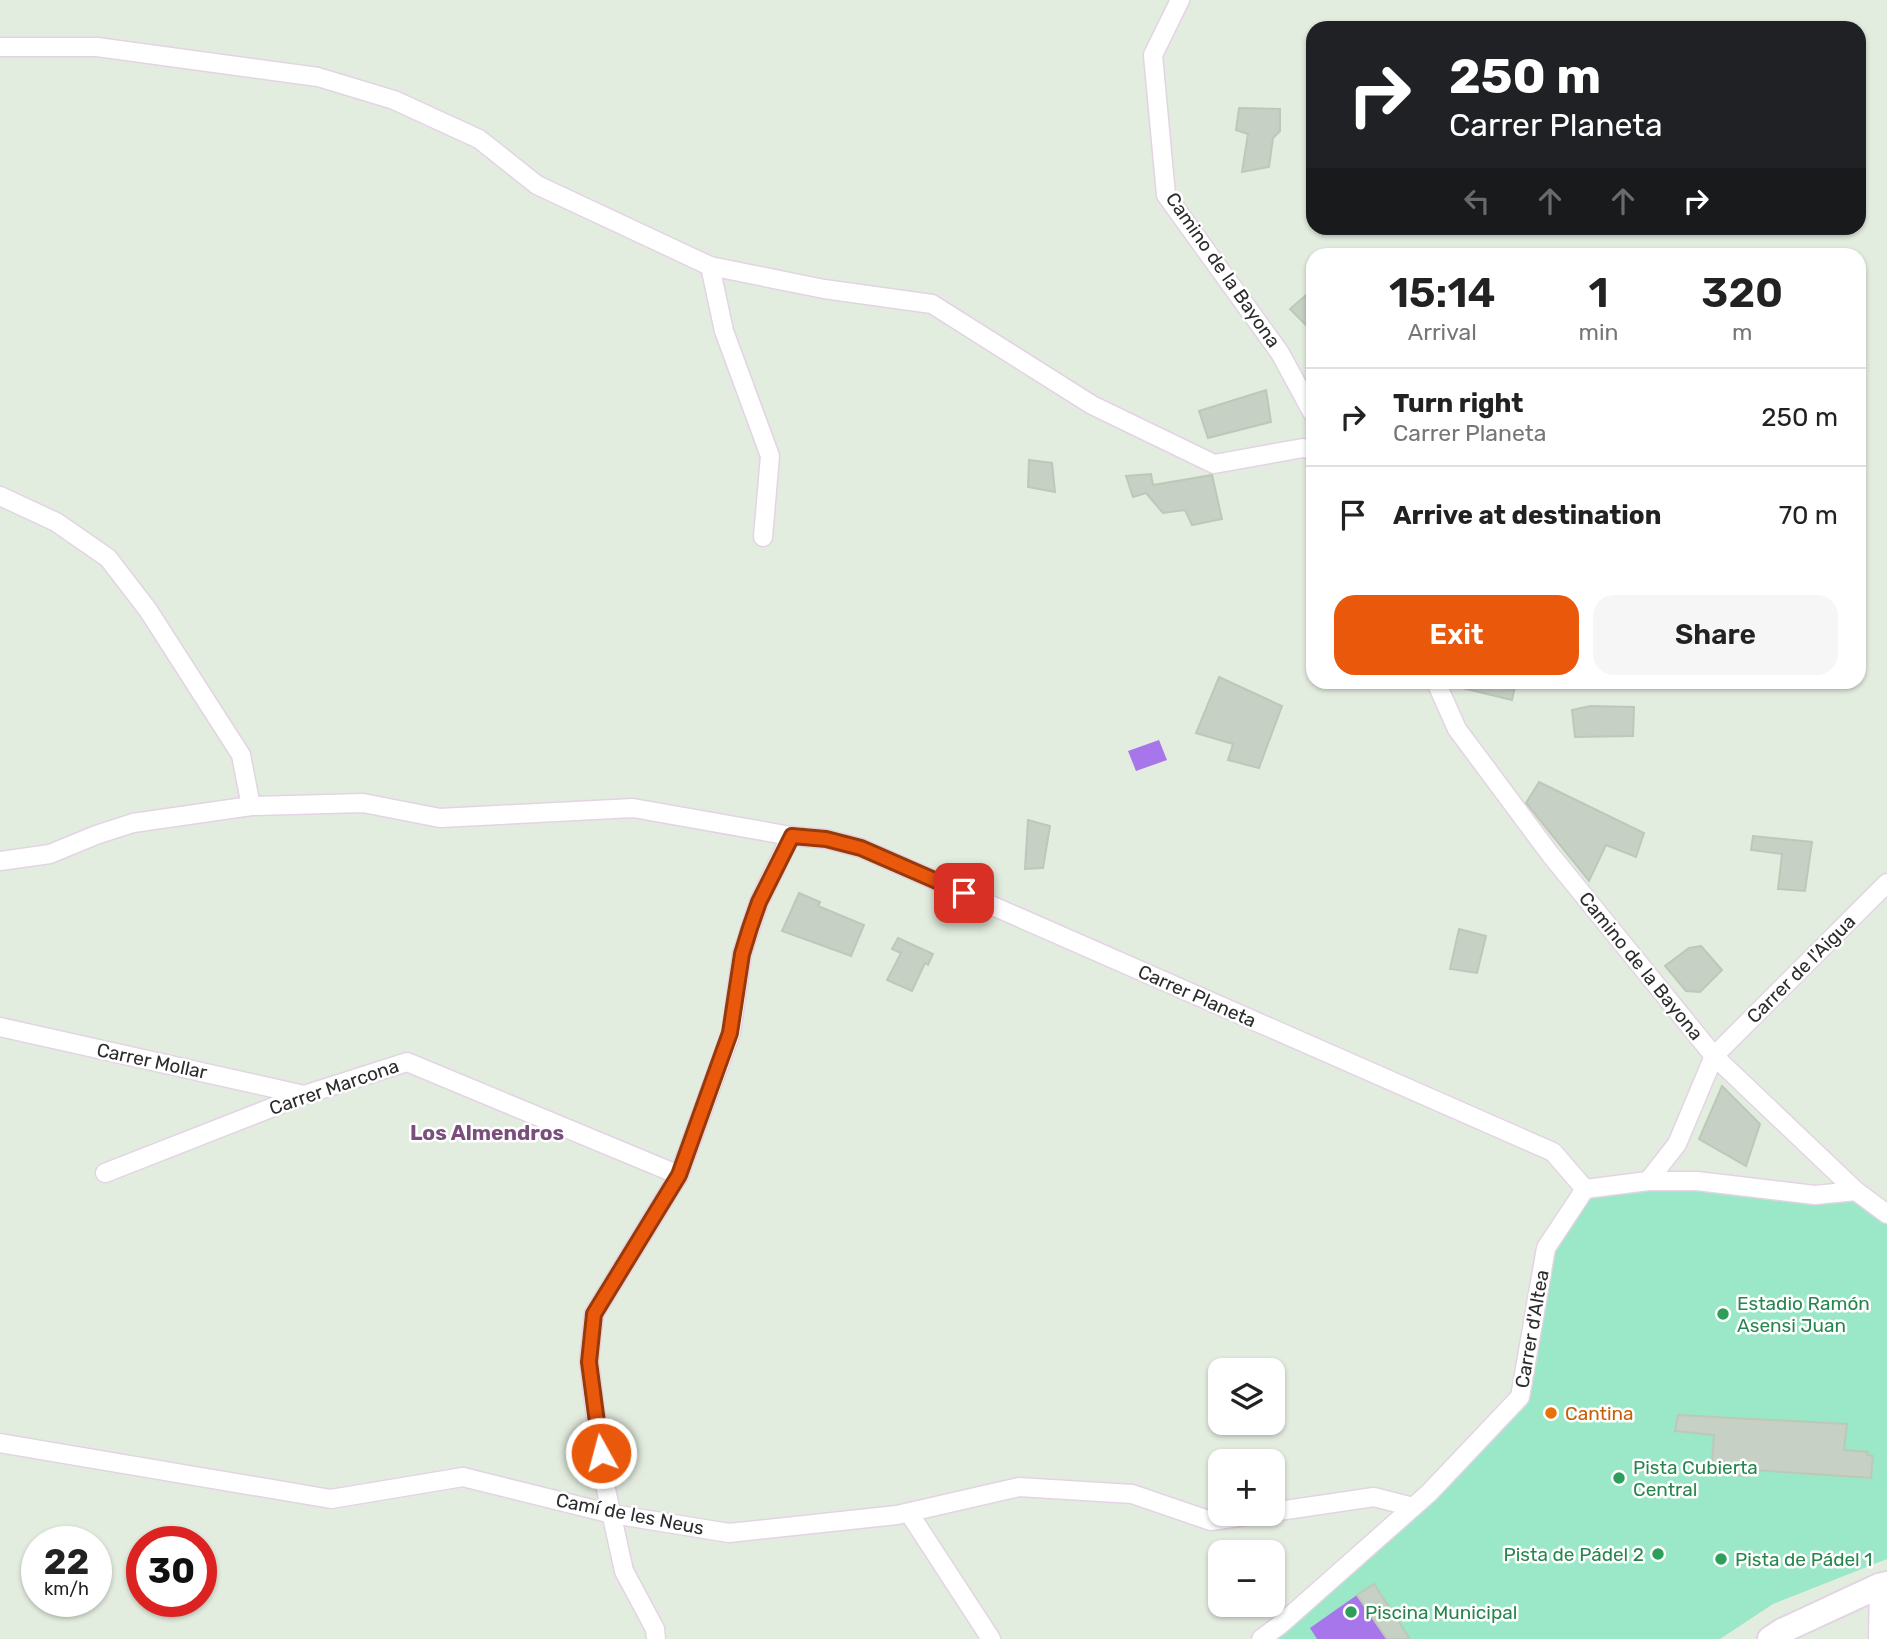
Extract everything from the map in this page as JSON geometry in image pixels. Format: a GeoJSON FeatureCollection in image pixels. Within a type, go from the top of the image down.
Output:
{"type":"FeatureCollection","features":[{"type":"Feature","properties":{"kind":"street","name":"Camino de la Bayona"},"geometry":{"type":"LineString","coordinates":[[1180,0],[1153,55],[1166,195],[1280,353],[1306,401]]}},
{"type":"Feature","properties":{"kind":"street"},"geometry":{"type":"LineString","coordinates":[[0,47],[97,47],[318,77],[394,100],[479,139],[537,185],[710,266],[824,289],[932,304],[1092,405],[1214,464],[1306,449]]}},
{"type":"Feature","properties":{"kind":"street"},"geometry":{"type":"LineString","coordinates":[[710,266],[724,331],[770,456],[763,537]]}},
{"type":"Feature","properties":{"kind":"street"},"geometry":{"type":"LineString","coordinates":[[0,496],[57,522],[108,558],[148,610],[240,755],[251,806]]}},
{"type":"Feature","properties":{"kind":"street","name":"Camino de la Bayona"},"geometry":{"type":"LineString","coordinates":[[1439,689],[1457,729],[1550,854],[1714,1056],[1856,1191],[1887,1214]]}},
{"type":"Feature","properties":{"kind":"street","name":"Carrer Planeta"},"geometry":{"type":"LineString","coordinates":[[0,861],[50,854],[96,835],[133,824],[251,806],[363,803],[440,818],[633,808],[792,836],[826,839],[861,848],[1553,1152],[1585,1189]]}},
{"type":"Feature","properties":{"kind":"street"},"geometry":{"type":"LineString","coordinates":[[656,1639],[655,1629],[624,1572],[603,1476],[589,1362],[594,1314],[679,1175],[730,1033],[742,954],[759,902],[792,836]]}},
{"type":"Feature","properties":{"kind":"street","name":"Carrer de l'Aigua"},"geometry":{"type":"LineString","coordinates":[[1714,1056],[1887,883]]}},
{"type":"Feature","properties":{"kind":"street","name":"Carrer Mollar"},"geometry":{"type":"LineString","coordinates":[[0,1027],[304,1095]]}},
{"type":"Feature","properties":{"kind":"street"},"geometry":{"type":"LineString","coordinates":[[1648,1181],[1678,1144],[1714,1056]]}},
{"type":"Feature","properties":{"kind":"street","name":"Carrer Marcona"},"geometry":{"type":"LineString","coordinates":[[105,1173],[304,1095],[407,1062],[679,1175]]}},
{"type":"Feature","properties":{"kind":"street"},"geometry":{"type":"LineString","coordinates":[[1585,1189],[1648,1181],[1697,1181],[1815,1195],[1856,1191]]}},
{"type":"Feature","properties":{"kind":"street","name":"Carrer d'Altea"},"geometry":{"type":"LineString","coordinates":[[1261,1639],[1429,1493],[1520,1397],[1546,1248],[1585,1189]]}},
{"type":"Feature","properties":{"kind":"street","name":"Camí de les Neus"},"geometry":{"type":"LineString","coordinates":[[0,1443],[331,1499],[463,1477],[612,1514],[729,1533],[909,1513],[1020,1487],[1132,1494],[1208,1520]]}},
{"type":"Feature","properties":{"kind":"street"},"geometry":{"type":"LineString","coordinates":[[1285,1510],[1374,1497],[1413,1507]]}},
{"type":"Feature","properties":{"kind":"street"},"geometry":{"type":"LineString","coordinates":[[909,1513],[991,1639]]}},
{"type":"Feature","properties":{"kind":"street"},"geometry":{"type":"LineString","coordinates":[[1770,1639],[1883,1585],[1878,1639]]}},
{"type":"Feature","properties":{"kind":"green space"},"geometry":{"type":"Polygon","coordinates":[[[1648,1181],[1856,1191],[1887,1214],[1887,1559],[1773,1604],[1720,1639],[1261,1639],[1520,1397],[1546,1248],[1585,1189],[1648,1181]]]}},
{"type":"Feature","properties":{"kind":"shaded area"},"geometry":{"type":"Polygon","coordinates":[[[1159,740],[1167,760],[1136,771],[1128,751],[1159,740]]]}},
{"type":"Feature","properties":{"kind":"shaded area"},"geometry":{"type":"Polygon","coordinates":[[[1357,1595],[1387,1639],[1317,1639],[1310,1628],[1357,1595]]]}},
{"type":"Feature","properties":{"kind":"building"},"geometry":{"type":"Polygon","coordinates":[[[1239,108],[1280,109],[1280,131],[1273,138],[1269,167],[1242,172],[1248,134],[1236,130],[1239,108]]]}},
{"type":"Feature","properties":{"kind":"building"},"geometry":{"type":"Polygon","coordinates":[[[1306,295],[1306,325],[1290,309],[1306,295]]]}},
{"type":"Feature","properties":{"kind":"building"},"geometry":{"type":"Polygon","coordinates":[[[1266,390],[1271,422],[1208,438],[1199,411],[1266,390]]]}},
{"type":"Feature","properties":{"kind":"building"},"geometry":{"type":"Polygon","coordinates":[[[1029,460],[1052,463],[1055,492],[1028,487],[1029,460]]]}},
{"type":"Feature","properties":{"kind":"building"},"geometry":{"type":"Polygon","coordinates":[[[1151,474],[1153,485],[1212,475],[1222,519],[1192,525],[1185,510],[1163,513],[1146,493],[1133,497],[1126,476],[1151,474]]]}},
{"type":"Feature","properties":{"kind":"building"},"geometry":{"type":"Polygon","coordinates":[[[1219,677],[1282,706],[1259,768],[1228,760],[1233,744],[1196,733],[1219,677]]]}},
{"type":"Feature","properties":{"kind":"building"},"geometry":{"type":"Polygon","coordinates":[[[1466,689],[1514,689],[1512,700],[1466,689]]]}},
{"type":"Feature","properties":{"kind":"building"},"geometry":{"type":"Polygon","coordinates":[[[1590,706],[1634,707],[1633,736],[1575,737],[1572,710],[1590,706]]]}},
{"type":"Feature","properties":{"kind":"building"},"geometry":{"type":"Polygon","coordinates":[[[1539,782],[1644,833],[1636,857],[1606,845],[1589,881],[1526,803],[1539,782]]]}},
{"type":"Feature","properties":{"kind":"building"},"geometry":{"type":"Polygon","coordinates":[[[1028,820],[1050,826],[1043,868],[1025,869],[1028,820]]]}},
{"type":"Feature","properties":{"kind":"building"},"geometry":{"type":"Polygon","coordinates":[[[1753,836],[1812,842],[1805,891],[1778,889],[1782,854],[1751,850],[1753,836]]]}},
{"type":"Feature","properties":{"kind":"building"},"geometry":{"type":"Polygon","coordinates":[[[799,893],[820,902],[818,906],[864,925],[851,956],[782,931],[799,893]]]}},
{"type":"Feature","properties":{"kind":"building"},"geometry":{"type":"Polygon","coordinates":[[[1459,929],[1486,936],[1477,973],[1450,969],[1459,929]]]}},
{"type":"Feature","properties":{"kind":"building"},"geometry":{"type":"Polygon","coordinates":[[[898,938],[933,954],[928,965],[925,963],[912,991],[887,980],[901,953],[892,949],[898,938]]]}},
{"type":"Feature","properties":{"kind":"building"},"geometry":{"type":"Polygon","coordinates":[[[1701,946],[1722,970],[1700,992],[1686,991],[1665,966],[1689,948],[1701,946]]]}},
{"type":"Feature","properties":{"kind":"building"},"geometry":{"type":"Polygon","coordinates":[[[1722,1086],[1760,1124],[1746,1166],[1699,1139],[1722,1086]]]}},
{"type":"Feature","properties":{"kind":"building"},"geometry":{"type":"Polygon","coordinates":[[[1678,1415],[1847,1424],[1844,1450],[1868,1452],[1867,1455],[1873,1456],[1871,1478],[1753,1470],[1752,1476],[1711,1474],[1714,1435],[1675,1431],[1678,1415]]]}},
{"type":"Feature","properties":{"kind":"building"},"geometry":{"type":"Polygon","coordinates":[[[1374,1584],[1410,1639],[1387,1639],[1357,1595],[1374,1584]]]}},
{"type":"Feature","properties":{"kind":"place","name":"Estadio Ramón Asensi Juan"},"geometry":{"type":"Point","coordinates":[1723,1314]}},
{"type":"Feature","properties":{"kind":"place","name":"Cantina"},"geometry":{"type":"Point","coordinates":[1551,1413]}},
{"type":"Feature","properties":{"kind":"place","name":"Pista Cubierta Central"},"geometry":{"type":"Point","coordinates":[1619,1478]}},
{"type":"Feature","properties":{"kind":"place","name":"Pista de Pádel 2"},"geometry":{"type":"Point","coordinates":[1658,1554]}},
{"type":"Feature","properties":{"kind":"place","name":"Pista de Pádel 1"},"geometry":{"type":"Point","coordinates":[1721,1559]}},
{"type":"Feature","properties":{"kind":"place","name":"Piscina Municipal"},"geometry":{"type":"Point","coordinates":[1351,1612]}},
{"type":"Feature","properties":{"kind":"district","name":"Los Almendros"},"geometry":{"type":"Point","coordinates":[487,1132]}},
{"type":"Feature","properties":{"kind":"route"},"geometry":{"type":"LineString","coordinates":[[601,1453],[589,1362],[594,1314],[679,1175],[730,1033],[742,954],[750,928],[759,902],[792,836],[826,839],[861,848],[964,893]]}}]}
